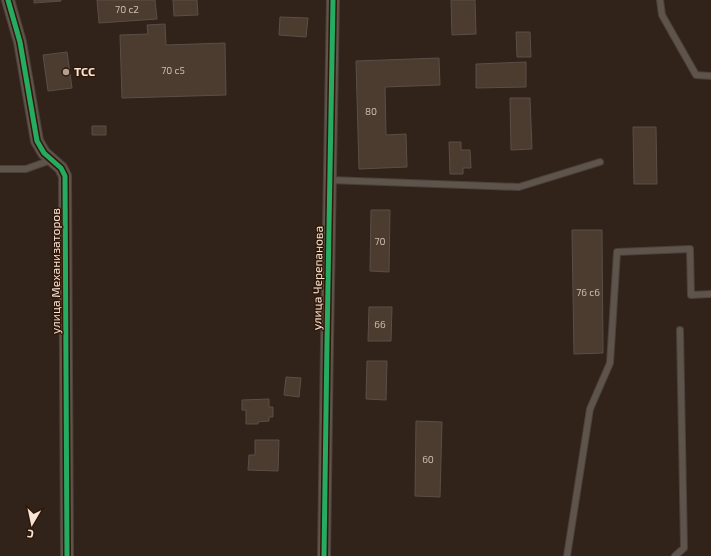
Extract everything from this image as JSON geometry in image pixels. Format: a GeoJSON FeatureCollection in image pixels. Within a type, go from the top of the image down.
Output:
{"type":"FeatureCollection","features":[{"type":"Feature","properties":{"kind":"street","name":"улица Механизаторов"},"geometry":{"type":"LineString","coordinates":[[8,0],[20,42],[37,141],[44,153],[61,168],[65,176],[67,556]]}},
{"type":"Feature","properties":{"kind":"street","name":"улица Черепанова"},"geometry":{"type":"LineString","coordinates":[[324,556],[326,342],[333,0]]}},
{"type":"Feature","properties":{"kind":"lane"},"geometry":{"type":"LineString","coordinates":[[660,0],[662,15],[696,75],[711,76]]}},
{"type":"Feature","properties":{"kind":"lane"},"geometry":{"type":"LineString","coordinates":[[0,169],[26,169],[51,160]]}},
{"type":"Feature","properties":{"kind":"lane"},"geometry":{"type":"LineString","coordinates":[[330,180],[519,187],[600,162]]}},
{"type":"Feature","properties":{"kind":"lane"},"geometry":{"type":"LineString","coordinates":[[567,556],[590,409],[610,363],[617,252],[690,249],[691,294],[711,294]]}},
{"type":"Feature","properties":{"kind":"lane"},"geometry":{"type":"LineString","coordinates":[[675,556],[684,548],[680,330]]}},
{"type":"Feature","properties":{"kind":"building"},"geometry":{"type":"Polygon","coordinates":[[[34,0],[61,0],[61,1],[34,3],[34,0]]]}},
{"type":"Feature","properties":{"kind":"building"},"geometry":{"type":"Polygon","coordinates":[[[97,0],[155,0],[157,19],[99,23],[97,0]]]}},
{"type":"Feature","properties":{"kind":"building"},"geometry":{"type":"Polygon","coordinates":[[[173,0],[197,0],[198,15],[174,16],[173,0]]]}},
{"type":"Feature","properties":{"kind":"building"},"geometry":{"type":"Polygon","coordinates":[[[451,0],[475,0],[476,34],[452,35],[451,0]]]}},
{"type":"Feature","properties":{"kind":"building"},"geometry":{"type":"Polygon","coordinates":[[[280,17],[308,18],[306,37],[279,35],[280,17]]]}},
{"type":"Feature","properties":{"kind":"building"},"geometry":{"type":"Polygon","coordinates":[[[165,24],[166,45],[225,43],[226,95],[122,98],[120,35],[148,34],[147,25],[165,24]]]}},
{"type":"Feature","properties":{"kind":"building"},"geometry":{"type":"Polygon","coordinates":[[[516,32],[530,32],[531,57],[517,57],[516,32]]]}},
{"type":"Feature","properties":{"kind":"building"},"geometry":{"type":"Polygon","coordinates":[[[67,52],[72,88],[48,91],[43,55],[67,52]]]}},
{"type":"Feature","properties":{"kind":"building"},"geometry":{"type":"Polygon","coordinates":[[[439,58],[440,85],[385,87],[386,135],[406,134],[407,167],[359,169],[356,61],[439,58]]]}},
{"type":"Feature","properties":{"kind":"building"},"geometry":{"type":"Polygon","coordinates":[[[526,62],[526,87],[476,88],[476,64],[526,62]]]}},
{"type":"Feature","properties":{"kind":"building"},"geometry":{"type":"Polygon","coordinates":[[[510,98],[530,98],[532,149],[511,150],[510,98]]]}},
{"type":"Feature","properties":{"kind":"building"},"geometry":{"type":"Polygon","coordinates":[[[92,126],[106,126],[106,135],[92,135],[92,126]]]}},
{"type":"Feature","properties":{"kind":"building"},"geometry":{"type":"Polygon","coordinates":[[[633,127],[656,127],[657,184],[634,184],[633,127]]]}},
{"type":"Feature","properties":{"kind":"building"},"geometry":{"type":"Polygon","coordinates":[[[449,142],[461,142],[461,150],[470,150],[471,168],[463,168],[463,174],[450,174],[449,142]]]}},
{"type":"Feature","properties":{"kind":"building"},"geometry":{"type":"Polygon","coordinates":[[[371,210],[390,210],[389,272],[370,271],[371,210]]]}},
{"type":"Feature","properties":{"kind":"building"},"geometry":{"type":"Polygon","coordinates":[[[572,230],[602,230],[603,353],[574,354],[572,230]]]}},
{"type":"Feature","properties":{"kind":"building"},"geometry":{"type":"Polygon","coordinates":[[[369,307],[392,307],[391,341],[368,341],[369,307]]]}},
{"type":"Feature","properties":{"kind":"building"},"geometry":{"type":"Polygon","coordinates":[[[367,361],[387,361],[386,400],[366,399],[367,361]]]}},
{"type":"Feature","properties":{"kind":"building"},"geometry":{"type":"Polygon","coordinates":[[[286,377],[301,378],[299,397],[284,395],[286,377]]]}},
{"type":"Feature","properties":{"kind":"building"},"geometry":{"type":"Polygon","coordinates":[[[269,399],[269,407],[273,407],[273,417],[269,417],[269,421],[258,422],[258,424],[246,424],[246,410],[242,410],[242,400],[269,399]]]}},
{"type":"Feature","properties":{"kind":"building"},"geometry":{"type":"Polygon","coordinates":[[[416,421],[442,422],[440,497],[415,496],[416,421]]]}},
{"type":"Feature","properties":{"kind":"building"},"geometry":{"type":"Polygon","coordinates":[[[255,440],[279,440],[278,471],[248,470],[249,455],[255,455],[255,440]]]}},
{"type":"Feature","properties":{"kind":"cycle path"},"geometry":{"type":"LineString","coordinates":[[8,0],[20,42],[37,141],[44,153],[61,168],[65,176],[67,556]]}},
{"type":"Feature","properties":{"kind":"cycle path"},"geometry":{"type":"LineString","coordinates":[[324,556],[333,0]]}},
{"type":"Feature","properties":{"kind":"place","name":"ТСС"},"geometry":{"type":"Point","coordinates":[66,72]}}]}
